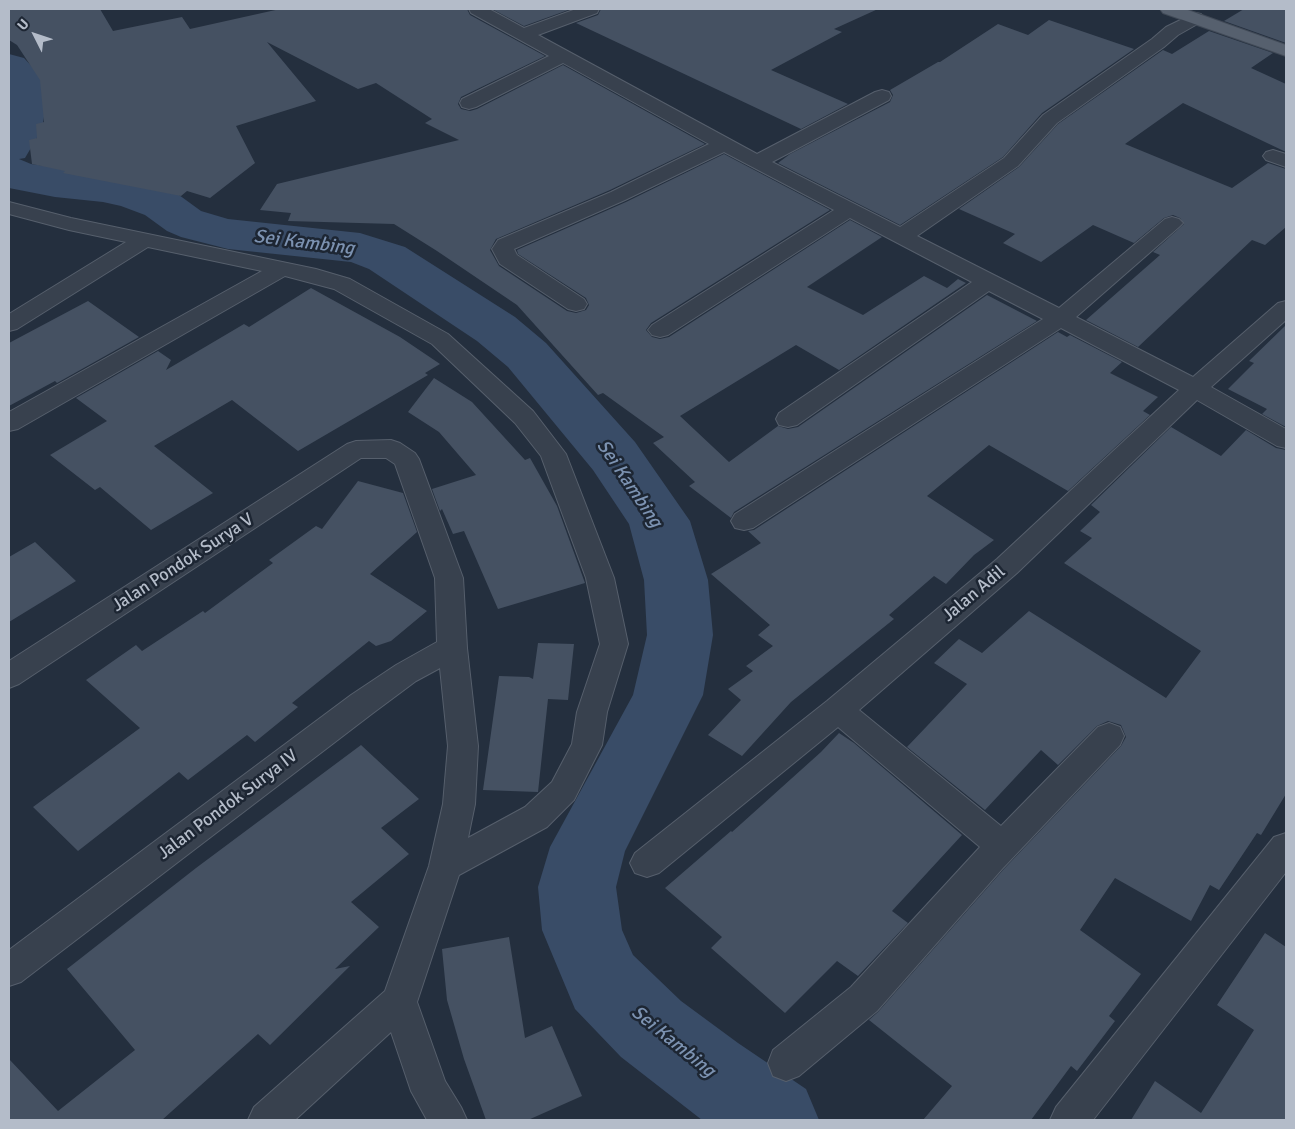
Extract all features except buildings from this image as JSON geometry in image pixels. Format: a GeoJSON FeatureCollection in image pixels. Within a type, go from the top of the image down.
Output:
{"type":"FeatureCollection","features":[{"type":"Feature","properties":{"kind":"main road"},"geometry":{"type":"LineString","coordinates":[[1169,9],[1286,51]]}},
{"type":"Feature","properties":{"kind":"street"},"geometry":{"type":"LineString","coordinates":[[477,9],[757,162],[1062,318],[1195,388],[1286,440]]}},
{"type":"Feature","properties":{"kind":"street"},"geometry":{"type":"LineString","coordinates":[[524,34],[590,9]]}},
{"type":"Feature","properties":{"kind":"street"},"geometry":{"type":"LineString","coordinates":[[902,236],[1011,162],[1050,119],[1172,31],[1195,18]]}},
{"type":"Feature","properties":{"kind":"street"},"geometry":{"type":"LineString","coordinates":[[469,103],[564,56]]}},
{"type":"Feature","properties":{"kind":"street"},"geometry":{"type":"LineString","coordinates":[[757,162],[882,96]]}},
{"type":"Feature","properties":{"kind":"street"},"geometry":{"type":"LineString","coordinates":[[576,304],[508,259],[503,249],[506,245],[618,196],[724,144]]}},
{"type":"Feature","properties":{"kind":"street"},"geometry":{"type":"LineString","coordinates":[[9,208],[69,224],[316,276],[342,284],[440,340],[524,417],[553,454],[600,578],[614,644],[592,712],[587,745],[563,791],[536,817],[446,866]]}},
{"type":"Feature","properties":{"kind":"street"},"geometry":{"type":"LineString","coordinates":[[660,330],[850,209]]}},
{"type":"Feature","properties":{"kind":"street"},"geometry":{"type":"LineString","coordinates":[[744,521],[1062,318],[1172,223]]}},
{"type":"Feature","properties":{"kind":"street"},"geometry":{"type":"LineString","coordinates":[[9,324],[145,240]]}},
{"type":"Feature","properties":{"kind":"street"},"geometry":{"type":"LineString","coordinates":[[9,423],[282,269]]}},
{"type":"Feature","properties":{"kind":"street"},"geometry":{"type":"LineString","coordinates":[[788,419],[988,281]]}},
{"type":"Feature","properties":{"kind":"street","name":"Jalan Adil"},"geometry":{"type":"LineString","coordinates":[[647,863],[838,710],[1007,566],[1195,388],[1286,308]]}},
{"type":"Feature","properties":{"kind":"street","name":"Jalan Pondok Surya V"},"geometry":{"type":"LineString","coordinates":[[9,676],[356,450],[391,449],[406,459],[449,578],[452,648]]}},
{"type":"Feature","properties":{"kind":"street"},"geometry":{"type":"LineString","coordinates":[[267,1120],[399,1002],[446,866],[459,804],[463,746],[452,648]]}},
{"type":"Feature","properties":{"kind":"street","name":"Jalan Pondok Surya IV"},"geometry":{"type":"LineString","coordinates":[[9,970],[362,704],[406,674],[452,648]]}},
{"type":"Feature","properties":{"kind":"street"},"geometry":{"type":"LineString","coordinates":[[838,710],[1002,846]]}},
{"type":"Feature","properties":{"kind":"street"},"geometry":{"type":"LineString","coordinates":[[786,1063],[864,999],[1002,846],[1109,736]]}},
{"type":"Feature","properties":{"kind":"street"},"geometry":{"type":"LineString","coordinates":[[1069,1120],[1286,847]]}},
{"type":"Feature","properties":{"kind":"street"},"geometry":{"type":"LineString","coordinates":[[399,1002],[430,1091],[448,1120]]}},
{"type":"Feature","properties":{"kind":"waterway","name":"Sei Kambing"},"geometry":{"type":"LineString","coordinates":[[9,67],[22,81],[25,99],[19,129],[9,148]]}},
{"type":"Feature","properties":{"kind":"waterway","name":"Sei Kambing"},"geometry":{"type":"LineString","coordinates":[[9,171],[17,176],[55,183],[103,188],[135,195],[162,205],[184,221],[198,227],[228,234],[360,248],[387,258],[496,329],[527,355],[614,456],[659,521],[676,580],[680,635],[668,695],[630,771],[588,847],[577,887],[582,930],[604,982],[651,1029],[708,1073],[775,1120]]}}]}
